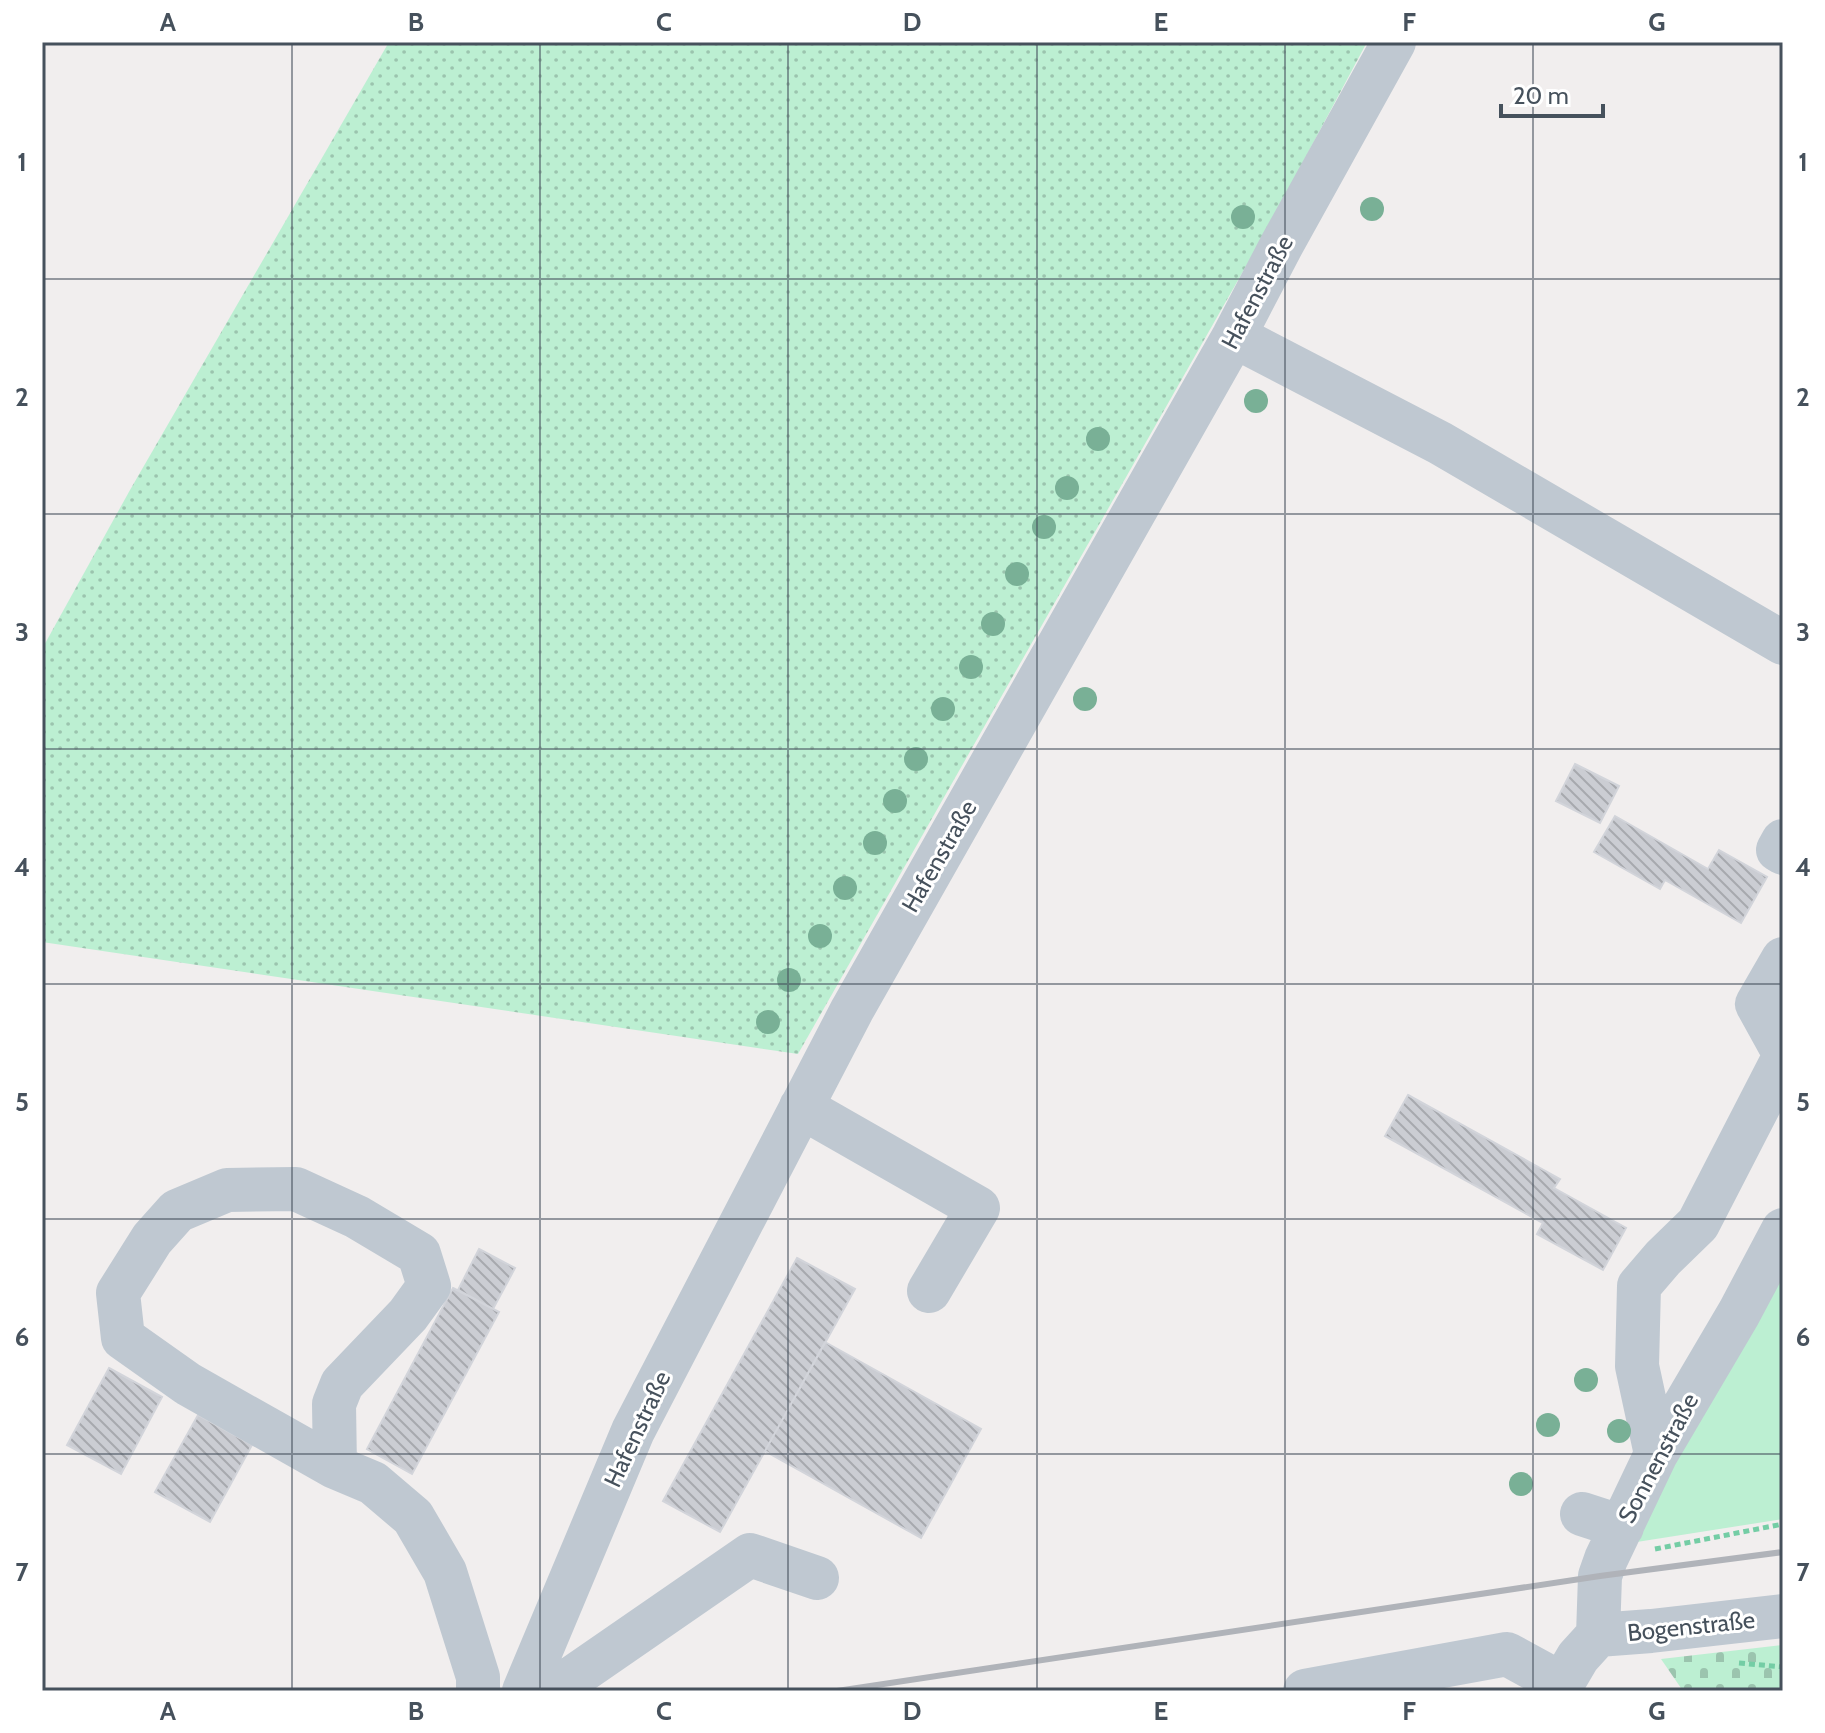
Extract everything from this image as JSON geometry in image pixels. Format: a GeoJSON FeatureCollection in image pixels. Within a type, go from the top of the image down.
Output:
{"type":"FeatureCollection","features":[{"type":"Feature","properties":{"kind":"street","name":"Hafenstraße"},"geometry":{"type":"LineString","coordinates":[[524,1691],[633,1431],[852,1010],[1234,336],[1394,42]]}},
{"type":"Feature","properties":{"kind":"street"},"geometry":{"type":"LineString","coordinates":[[1234,336],[1440,443],[1783,643]]}},
{"type":"Feature","properties":{"kind":"street"},"geometry":{"type":"LineString","coordinates":[[1783,841],[1778,850],[1783,853]]}},
{"type":"Feature","properties":{"kind":"street"},"geometry":{"type":"LineString","coordinates":[[1783,959],[1757,1004],[1783,1051]]}},
{"type":"Feature","properties":{"kind":"street"},"geometry":{"type":"LineString","coordinates":[[1656,1454],[1637,1366],[1639,1286],[1698,1224],[1783,1059]]}},
{"type":"Feature","properties":{"kind":"street"},"geometry":{"type":"LineString","coordinates":[[801,1107],[978,1208],[929,1291]]}},
{"type":"Feature","properties":{"kind":"street"},"geometry":{"type":"LineString","coordinates":[[335,1467],[334,1404],[342,1384],[408,1315],[429,1286],[419,1254],[357,1217],[296,1189],[227,1190],[177,1211],[152,1239],[118,1293],[123,1338],[188,1384],[335,1467],[373,1483],[413,1517],[445,1572],[478,1677],[478,1691]]}},
{"type":"Feature","properties":{"kind":"street","name":"Sonnenstraße"},"geometry":{"type":"LineString","coordinates":[[1598,1635],[1603,1533],[1656,1454],[1739,1313],[1783,1230]]}},
{"type":"Feature","properties":{"kind":"street"},"geometry":{"type":"LineString","coordinates":[[553,1691],[750,1555],[817,1578]]}},
{"type":"Feature","properties":{"kind":"street","name":"Bogenstraße"},"geometry":{"type":"LineString","coordinates":[[1598,1635],[1783,1616]]}},
{"type":"Feature","properties":{"kind":"street"},"geometry":{"type":"LineString","coordinates":[[1305,1691],[1507,1654],[1560,1687],[1578,1657],[1598,1635]]}},
{"type":"Feature","properties":{"kind":"path"},"geometry":{"type":"LineString","coordinates":[[1603,1533],[1783,1524]]}},
{"type":"Feature","properties":{"kind":"green space"},"geometry":{"type":"Polygon","coordinates":[[[389,42],[1367,42],[1270,224],[798,1054],[42,942],[42,649],[130,490],[389,42]]]}},
{"type":"Feature","properties":{"kind":"green space"},"geometry":{"type":"Polygon","coordinates":[[[1783,1259],[1783,1519],[1624,1544],[1783,1259]]]}},
{"type":"Feature","properties":{"kind":"green space"},"geometry":{"type":"Polygon","coordinates":[[[1783,1645],[1783,1691],[1683,1691],[1661,1659],[1783,1645]]]}},
{"type":"Feature","properties":{"kind":"building"},"geometry":{"type":"Polygon","coordinates":[[[1575,764],[1619,786],[1600,823],[1556,801],[1575,764]]]}},
{"type":"Feature","properties":{"kind":"building"},"geometry":{"type":"Polygon","coordinates":[[[1615,816],[1708,869],[1719,850],[1767,877],[1741,923],[1665,880],[1660,889],[1594,852],[1615,816]]]}},
{"type":"Feature","properties":{"kind":"building"},"geometry":{"type":"Polygon","coordinates":[[[1408,1095],[1560,1179],[1554,1188],[1626,1228],[1603,1270],[1537,1234],[1543,1223],[1385,1136],[1408,1095]]]}},
{"type":"Feature","properties":{"kind":"building"},"geometry":{"type":"Polygon","coordinates":[[[479,1249],[515,1268],[493,1309],[458,1290],[479,1249]]]}},
{"type":"Feature","properties":{"kind":"building"},"geometry":{"type":"Polygon","coordinates":[[[797,1258],[855,1289],[720,1532],[663,1501],[797,1258]]]}},
{"type":"Feature","properties":{"kind":"building"},"geometry":{"type":"Polygon","coordinates":[[[453,1288],[499,1312],[412,1474],[367,1449],[453,1288]]]}},
{"type":"Feature","properties":{"kind":"building"},"geometry":{"type":"Polygon","coordinates":[[[825,1342],[981,1429],[921,1538],[765,1451],[825,1342]]]}},
{"type":"Feature","properties":{"kind":"building"},"geometry":{"type":"Polygon","coordinates":[[[109,1368],[162,1397],[121,1474],[67,1445],[109,1368]]]}},
{"type":"Feature","properties":{"kind":"building"},"geometry":{"type":"Polygon","coordinates":[[[198,1415],[252,1445],[210,1522],[155,1492],[198,1415]]]}},
{"type":"Feature","properties":{"kind":"railway"},"geometry":{"type":"LineString","coordinates":[[837,1691],[1600,1576],[1783,1552]]}}]}
